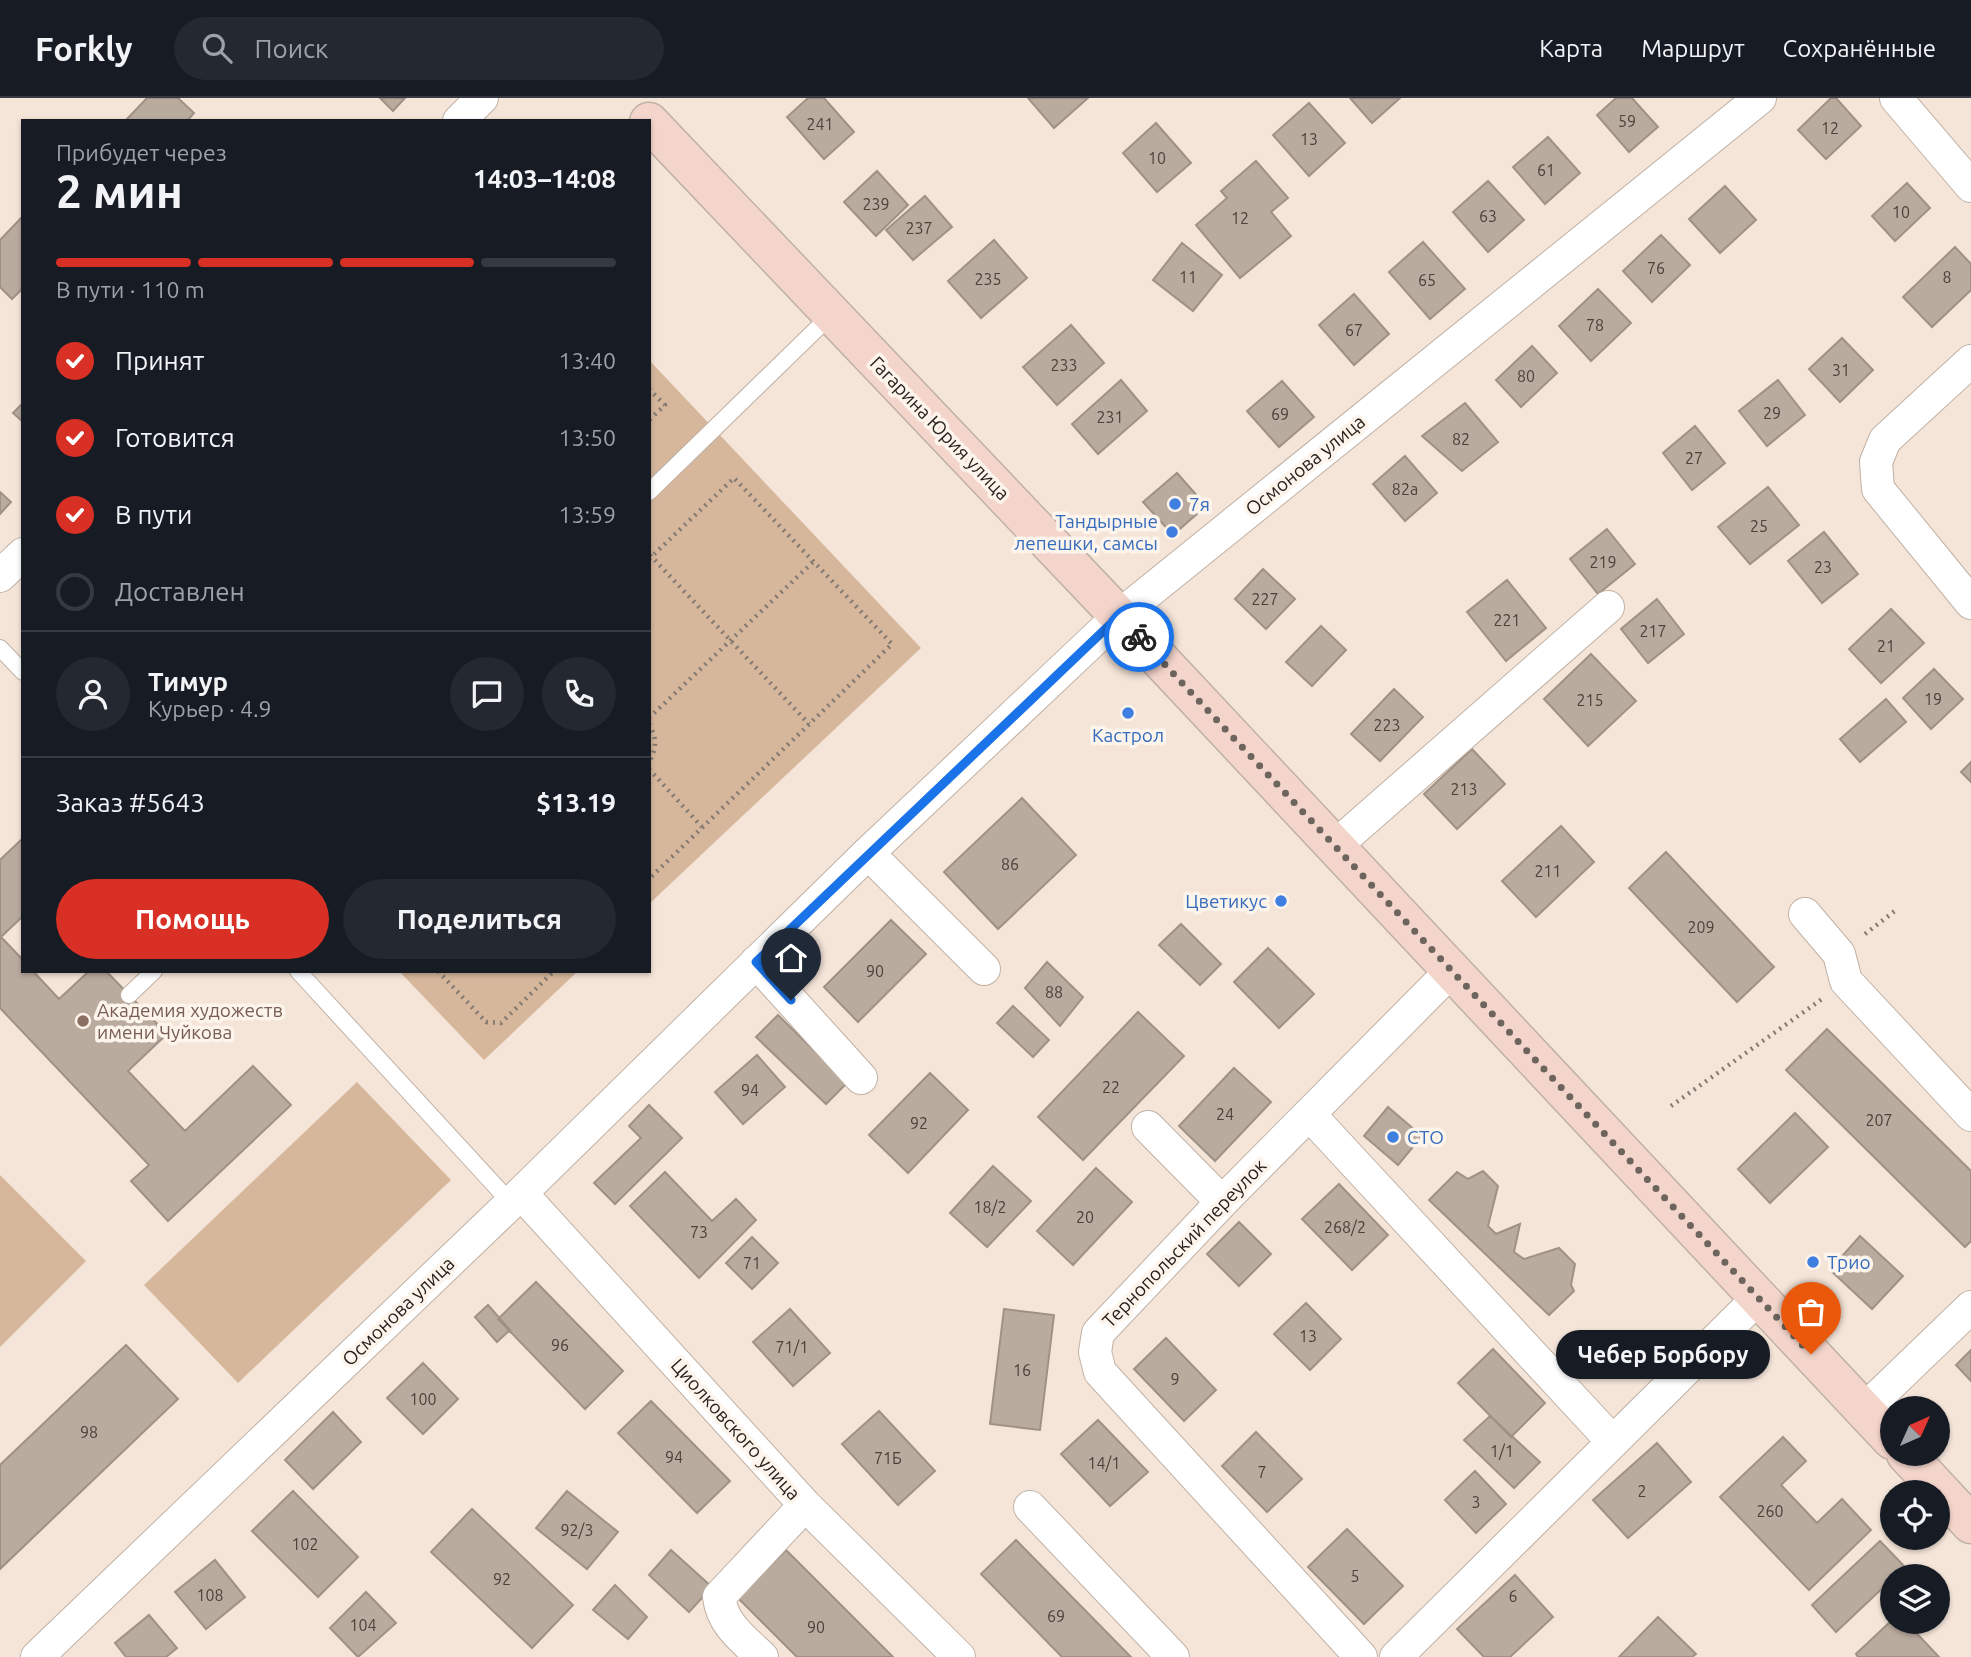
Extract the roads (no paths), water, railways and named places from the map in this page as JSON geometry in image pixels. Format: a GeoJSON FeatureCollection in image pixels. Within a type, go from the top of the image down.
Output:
{"type":"FeatureCollection","features":[{"type":"Feature","properties":{"kind":"main road","name":"Гагарина Юрия улица"},"geometry":{"type":"LineString","coordinates":[[626,98],[646,119]]}},
{"type":"Feature","properties":{"kind":"main road","name":"Гагарина Юрия улица"},"geometry":{"type":"LineString","coordinates":[[651,124],[1119,616],[1880,1427]]}},
{"type":"Feature","properties":{"kind":"main road"},"geometry":{"type":"LineString","coordinates":[[1917,1466],[1971,1524]]}},
{"type":"Feature","properties":{"kind":"street"},"geometry":{"type":"LineString","coordinates":[[461,119],[482,98]]}},
{"type":"Feature","properties":{"kind":"street","name":"Осмонова улица"},"geometry":{"type":"LineString","coordinates":[[37,1657],[516,1198],[869,853],[1119,616],[1760,98]]}},
{"type":"Feature","properties":{"kind":"street"},"geometry":{"type":"LineString","coordinates":[[1896,98],[1971,186]]}},
{"type":"Feature","properties":{"kind":"street"},"geometry":{"type":"LineString","coordinates":[[1971,361],[1885,440],[1876,462],[1878,489],[1971,603]]}},
{"type":"Feature","properties":{"kind":"street"},"geometry":{"type":"LineString","coordinates":[[0,576],[21,556]]}},
{"type":"Feature","properties":{"kind":"street"},"geometry":{"type":"LineString","coordinates":[[1334,847],[1608,607]]}},
{"type":"Feature","properties":{"kind":"street"},"geometry":{"type":"LineString","coordinates":[[869,853],[984,969]]}},
{"type":"Feature","properties":{"kind":"street"},"geometry":{"type":"LineString","coordinates":[[1805,914],[1843,968],[1971,1115]]}},
{"type":"Feature","properties":{"kind":"street"},"geometry":{"type":"LineString","coordinates":[[756,962],[860,1078]]}},
{"type":"Feature","properties":{"kind":"street","name":"Тернопольский переулок"},"geometry":{"type":"LineString","coordinates":[[1361,1657],[1100,1373],[1095,1352],[1098,1333],[1222,1202],[1452,970]]}},
{"type":"Feature","properties":{"kind":"street"},"geometry":{"type":"LineString","coordinates":[[1309,1114],[1613,1442]]}},
{"type":"Feature","properties":{"kind":"street"},"geometry":{"type":"LineString","coordinates":[[1148,1127],[1222,1202]]}},
{"type":"Feature","properties":{"kind":"street","name":"Циолковского улица"},"geometry":{"type":"LineString","coordinates":[[516,1198],[805,1505],[959,1657]]}},
{"type":"Feature","properties":{"kind":"street"},"geometry":{"type":"LineString","coordinates":[[1396,1657],[1758,1298]]}},
{"type":"Feature","properties":{"kind":"street"},"geometry":{"type":"LineString","coordinates":[[1864,1410],[1971,1307]]}},
{"type":"Feature","properties":{"kind":"street"},"geometry":{"type":"LineString","coordinates":[[762,1657],[730,1627],[721,1612],[719,1597],[805,1505]]}},
{"type":"Feature","properties":{"kind":"street"},"geometry":{"type":"LineString","coordinates":[[1030,1507],[1173,1657]]}},
{"type":"Feature","properties":{"kind":"lane"},"geometry":{"type":"LineString","coordinates":[[651,490],[832,314]]}},
{"type":"Feature","properties":{"kind":"lane"},"geometry":{"type":"LineString","coordinates":[[0,648],[21,670]]}},
{"type":"Feature","properties":{"kind":"lane"},"geometry":{"type":"LineString","coordinates":[[129,995],[152,973]]}},
{"type":"Feature","properties":{"kind":"lane"},"geometry":{"type":"LineString","coordinates":[[300,973],[516,1198]]}},
{"type":"Feature","properties":{"kind":"place","name":"7я"},"geometry":{"type":"Point","coordinates":[1175,504]}},
{"type":"Feature","properties":{"kind":"place","name":"Тандырные лепешки, самсы"},"geometry":{"type":"Point","coordinates":[1172,532]}},
{"type":"Feature","properties":{"kind":"place","name":"Кастрол"},"geometry":{"type":"Point","coordinates":[1128,713]}},
{"type":"Feature","properties":{"kind":"place","name":"Цветикус"},"geometry":{"type":"Point","coordinates":[1281,901]}},
{"type":"Feature","properties":{"kind":"place","name":"Академия художеств имени Чуйкова"},"geometry":{"type":"Point","coordinates":[83,1021]}},
{"type":"Feature","properties":{"kind":"place","name":"СТО"},"geometry":{"type":"Point","coordinates":[1393,1137]}},
{"type":"Feature","properties":{"kind":"place","name":"Трио"},"geometry":{"type":"Point","coordinates":[1813,1262]}},
{"type":"Feature","properties":{"kind":"place","name":"Чебер Борбору"},"geometry":{"type":"Point","coordinates":[1811,1354]}}]}
